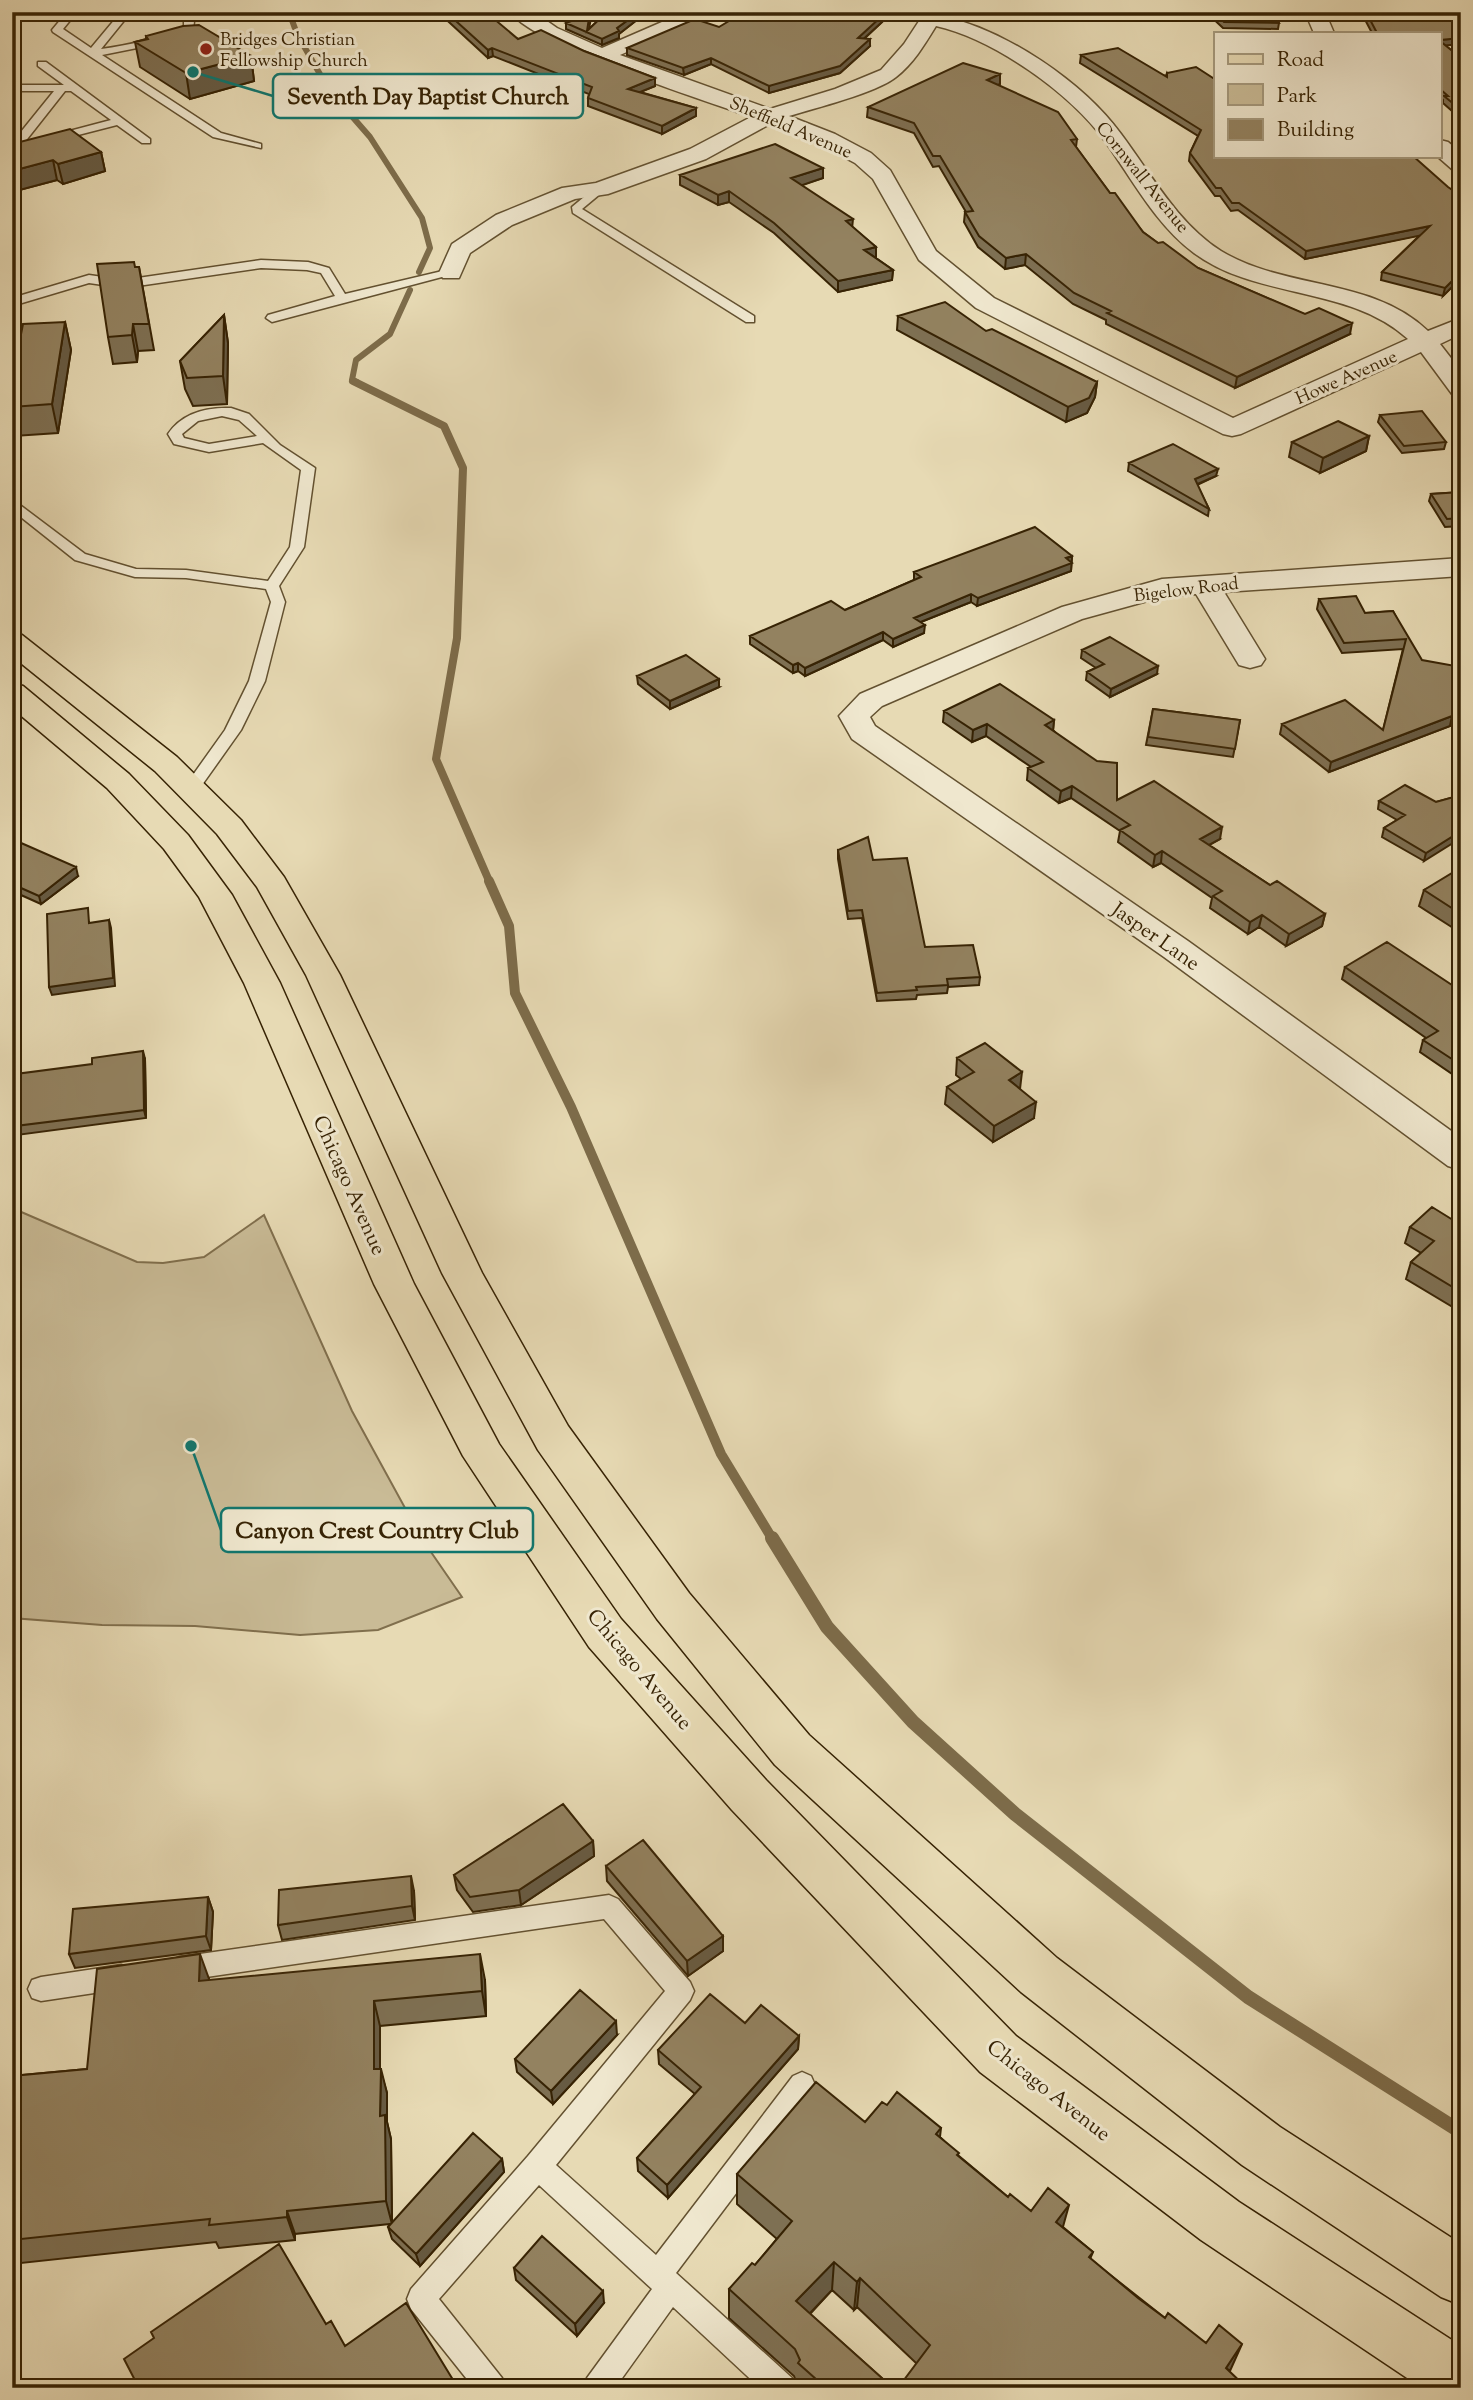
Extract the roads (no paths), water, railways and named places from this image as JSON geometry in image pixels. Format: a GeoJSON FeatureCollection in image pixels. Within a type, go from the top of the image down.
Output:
{"type":"FeatureCollection","features":[{"type":"Feature","properties":{"kind":"main road"},"geometry":{"type":"LineString","coordinates":[[12,641],[155,755],[229,827],[272,884],[316,963],[462,1273],[553,1437],[673,1606],[792,1750],[1039,1975],[1261,2146],[1461,2277]]}},
{"type":"Feature","properties":{"kind":"main road","name":"Chicago Avenue"},"geometry":{"type":"LineString","coordinates":[[12,692],[118,781],[176,842],[215,895],[262,983],[394,1284],[484,1456],[605,1633],[749,1795],[998,2054],[1220,2221],[1461,2380]]}},
{"type":"Feature","properties":{"kind":"street","name":"Sheffield Avenue"},"geometry":{"type":"LineString","coordinates":[[520,12],[550,32],[602,55],[769,116],[827,139],[863,158],[882,175],[927,255],[985,303],[1232,428]]}},
{"type":"Feature","properties":{"kind":"street"},"geometry":{"type":"LineString","coordinates":[[602,55],[702,12]]}},
{"type":"Feature","properties":{"kind":"street"},"geometry":{"type":"LineString","coordinates":[[1315,12],[1324,32]]}},
{"type":"Feature","properties":{"kind":"street"},"geometry":{"type":"LineString","coordinates":[[450,273],[460,249],[504,220],[570,193],[600,189],[698,154],[769,116],[842,93],[888,74],[912,48],[933,16]]}},
{"type":"Feature","properties":{"kind":"street","name":"Cornwall Avenue"},"geometry":{"type":"LineString","coordinates":[[933,16],[967,29],[1067,90],[1100,121],[1187,233],[1214,256],[1269,278],[1332,294],[1381,311],[1413,330],[1461,389]]}},
{"type":"Feature","properties":{"kind":"street"},"geometry":{"type":"LineString","coordinates":[[1442,149],[1461,165]]}},
{"type":"Feature","properties":{"kind":"street","name":"Howe Avenue"},"geometry":{"type":"LineString","coordinates":[[1232,428],[1461,325]]}},
{"type":"Feature","properties":{"kind":"street","name":"Bigelow Road"},"geometry":{"type":"LineString","coordinates":[[854,716],[872,700],[1072,613],[1124,597],[1162,589],[1205,585],[1461,567]]}},
{"type":"Feature","properties":{"kind":"street"},"geometry":{"type":"LineString","coordinates":[[1205,585],[1250,659]]}},
{"type":"Feature","properties":{"kind":"street","name":"Jasper Lane"},"geometry":{"type":"LineString","coordinates":[[854,716],[863,732],[1176,949],[1461,1157]]}},
{"type":"Feature","properties":{"kind":"lane"},"geometry":{"type":"LineString","coordinates":[[72,12],[57,30],[217,135],[257,146]]}},
{"type":"Feature","properties":{"kind":"lane"},"geometry":{"type":"LineString","coordinates":[[92,53],[126,12]]}},
{"type":"Feature","properties":{"kind":"lane"},"geometry":{"type":"LineString","coordinates":[[92,53],[129,48],[174,36],[189,29],[189,21],[182,12]]}},
{"type":"Feature","properties":{"kind":"lane"},"geometry":{"type":"LineString","coordinates":[[42,64],[146,141]]}},
{"type":"Feature","properties":{"kind":"lane"},"geometry":{"type":"LineString","coordinates":[[12,81],[32,82],[42,86]]}},
{"type":"Feature","properties":{"kind":"lane"},"geometry":{"type":"LineString","coordinates":[[12,88],[42,86],[75,89]]}},
{"type":"Feature","properties":{"kind":"lane"},"geometry":{"type":"LineString","coordinates":[[13,149],[62,88]]}},
{"type":"Feature","properties":{"kind":"lane"},"geometry":{"type":"LineString","coordinates":[[12,97],[53,100]]}},
{"type":"Feature","properties":{"kind":"lane"},"geometry":{"type":"LineString","coordinates":[[13,149],[120,121]]}},
{"type":"Feature","properties":{"kind":"lane"},"geometry":{"type":"LineString","coordinates":[[600,189],[576,209],[577,211],[750,319]]}},
{"type":"Feature","properties":{"kind":"lane"},"geometry":{"type":"LineString","coordinates":[[12,302],[89,279],[124,284],[261,264],[308,266],[325,271],[342,298]]}},
{"type":"Feature","properties":{"kind":"lane"},"geometry":{"type":"LineString","coordinates":[[272,318],[342,298],[450,273]]}},
{"type":"Feature","properties":{"kind":"lane"},"geometry":{"type":"LineString","coordinates":[[266,439],[209,448],[179,441],[175,434],[178,427],[195,418],[228,412],[240,414],[266,439],[307,468],[297,547],[272,586]]}},
{"type":"Feature","properties":{"kind":"lane"},"geometry":{"type":"LineString","coordinates":[[12,503],[80,557],[135,573],[186,575],[272,586]]}},
{"type":"Feature","properties":{"kind":"lane"},"geometry":{"type":"LineString","coordinates":[[191,789],[233,730],[257,681],[278,602],[272,586]]}},
{"type":"Feature","properties":{"kind":"lane"},"geometry":{"type":"LineString","coordinates":[[41,1989],[609,1908],[681,1992],[538,2166],[421,2300],[492,2388]]}},
{"type":"Feature","properties":{"kind":"lane"},"geometry":{"type":"LineString","coordinates":[[597,2388],[665,2279],[802,2085]]}},
{"type":"Feature","properties":{"kind":"lane"},"geometry":{"type":"LineString","coordinates":[[538,2166],[782,2388]]}},
{"type":"Feature","properties":{"kind":"waterway"},"geometry":{"type":"LineString","coordinates":[[289,12],[297,34],[329,90],[370,137],[422,218],[430,248],[419,272]]}},
{"type":"Feature","properties":{"kind":"waterway"},"geometry":{"type":"LineString","coordinates":[[357,382],[352,380],[356,360],[390,334],[410,290]]}},
{"type":"Feature","properties":{"kind":"waterway"},"geometry":{"type":"LineString","coordinates":[[353,381],[444,426],[463,468],[457,638],[436,759],[490,883]]}},
{"type":"Feature","properties":{"kind":"waterway"},"geometry":{"type":"LineString","coordinates":[[489,881],[509,926],[515,993],[571,1107],[721,1454],[773,1540]]}},
{"type":"Feature","properties":{"kind":"waterway"},"geometry":{"type":"LineString","coordinates":[[772,1538],[827,1627],[913,1722],[1015,1814],[1248,1997],[1461,2132]]}},
{"type":"Feature","properties":{"kind":"place","name":"Bridges Christian Fellowship Church"},"geometry":{"type":"Point","coordinates":[206,49]}},
{"type":"Feature","properties":{"kind":"place","name":"Seventh Day Baptist Church"},"geometry":{"type":"Point","coordinates":[193,72]}},
{"type":"Feature","properties":{"kind":"place","name":"Canyon Crest Country Club"},"geometry":{"type":"Point","coordinates":[191,1446]}}]}
